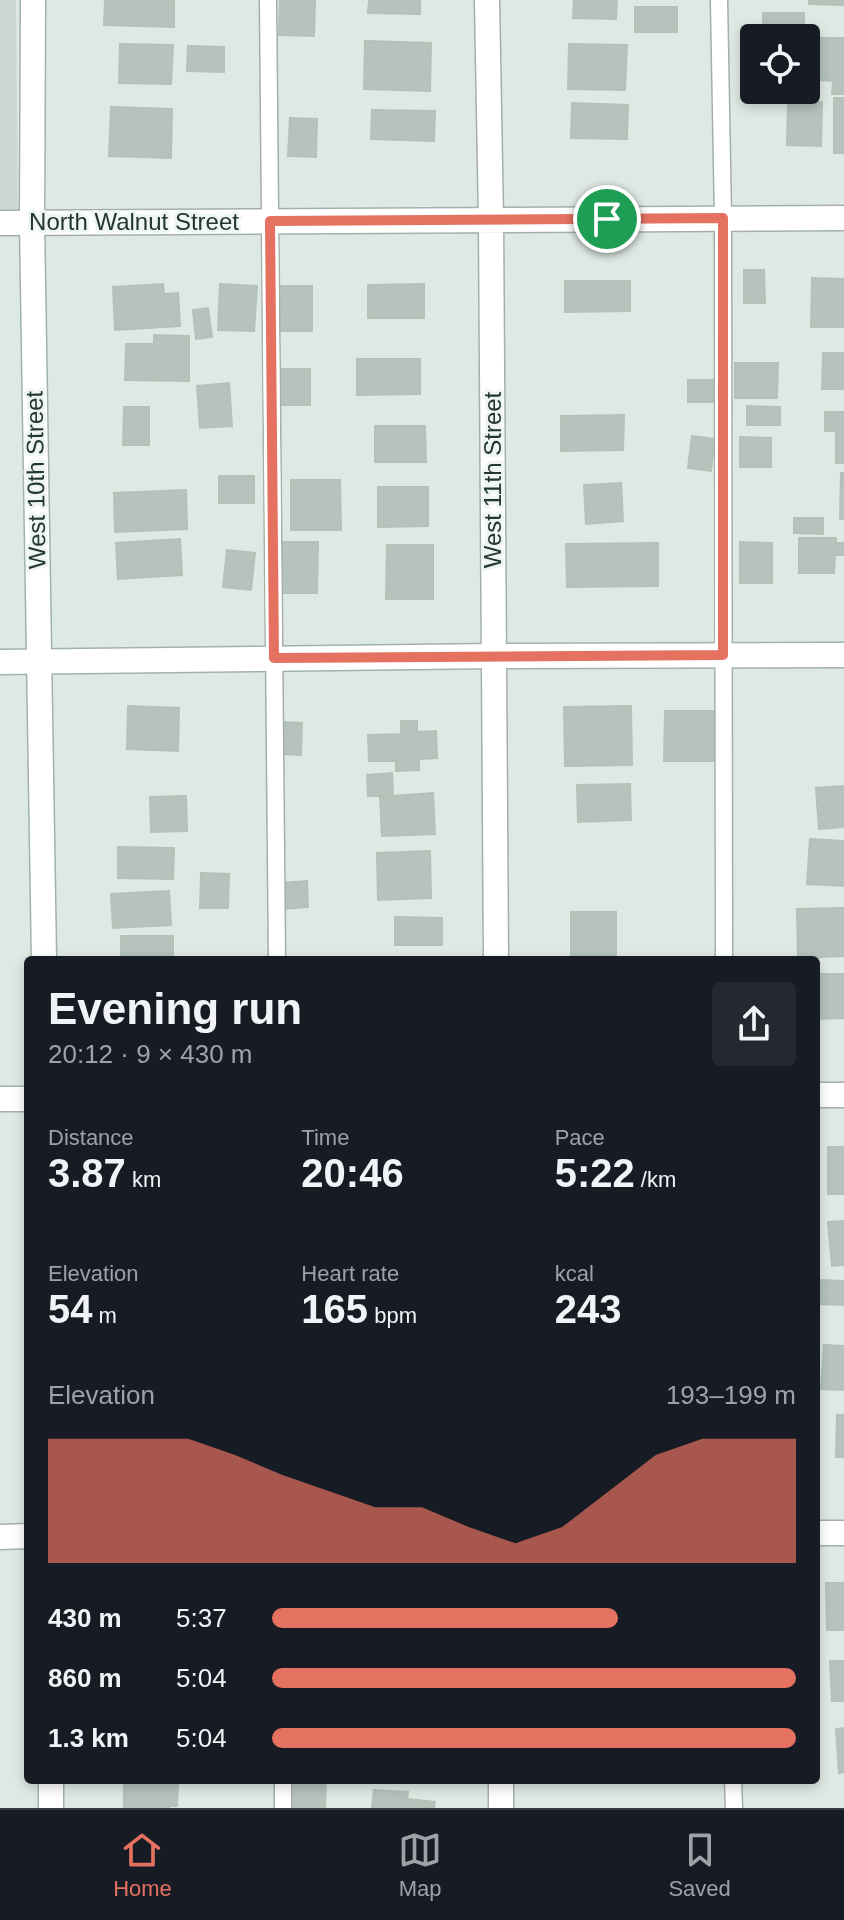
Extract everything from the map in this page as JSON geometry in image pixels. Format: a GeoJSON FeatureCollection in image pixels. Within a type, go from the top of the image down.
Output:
{"type":"FeatureCollection","features":[{"type":"Feature","properties":{"kind":"street","name":"West 10th Street"},"geometry":{"type":"LineString","coordinates":[[33,0],[32,223],[44,956]]}},
{"type":"Feature","properties":{"kind":"street","name":"West 11th Street"},"geometry":{"type":"LineString","coordinates":[[487,0],[496,956]]}},
{"type":"Feature","properties":{"kind":"street","name":"North Walnut Street"},"geometry":{"type":"LineString","coordinates":[[0,223],[844,218]]}},
{"type":"Feature","properties":{"kind":"street"},"geometry":{"type":"LineString","coordinates":[[0,662],[844,655]]}},
{"type":"Feature","properties":{"kind":"street"},"geometry":{"type":"LineString","coordinates":[[820,1095],[844,1095]]}},
{"type":"Feature","properties":{"kind":"street"},"geometry":{"type":"LineString","coordinates":[[0,1099],[24,1099]]}},
{"type":"Feature","properties":{"kind":"street"},"geometry":{"type":"LineString","coordinates":[[820,1533],[844,1533]]}},
{"type":"Feature","properties":{"kind":"street"},"geometry":{"type":"LineString","coordinates":[[0,1537],[24,1536]]}},
{"type":"Feature","properties":{"kind":"street"},"geometry":{"type":"LineString","coordinates":[[51,1784],[51,1808]]}},
{"type":"Feature","properties":{"kind":"street"},"geometry":{"type":"LineString","coordinates":[[501,1784],[501,1808]]}},
{"type":"Feature","properties":{"kind":"lane"},"geometry":{"type":"LineString","coordinates":[[268,0],[277,956]]}},
{"type":"Feature","properties":{"kind":"lane"},"geometry":{"type":"LineString","coordinates":[[719,0],[723,218],[724,956]]}},
{"type":"Feature","properties":{"kind":"lane"},"geometry":{"type":"LineString","coordinates":[[283,1784],[283,1808]]}},
{"type":"Feature","properties":{"kind":"lane"},"geometry":{"type":"LineString","coordinates":[[733,1784],[734,1808]]}},
{"type":"Feature","properties":{"kind":"shaded area"},"geometry":{"type":"Polygon","coordinates":[[[0,0],[16,0],[18,216],[0,216],[0,0]]]}},
{"type":"Feature","properties":{"kind":"building"},"geometry":{"type":"Polygon","coordinates":[[[105,0],[174,0],[174,27],[104,25],[105,0]]]}},
{"type":"Feature","properties":{"kind":"building"},"geometry":{"type":"Polygon","coordinates":[[[280,0],[315,0],[314,36],[279,35],[280,0]]]}},
{"type":"Feature","properties":{"kind":"building"},"geometry":{"type":"Polygon","coordinates":[[[369,0],[420,0],[420,14],[368,13],[369,0]]]}},
{"type":"Feature","properties":{"kind":"building"},"geometry":{"type":"Polygon","coordinates":[[[574,0],[617,0],[616,19],[573,18],[574,0]]]}},
{"type":"Feature","properties":{"kind":"building"},"geometry":{"type":"Polygon","coordinates":[[[809,0],[844,0],[844,5],[809,4],[809,0]]]}},
{"type":"Feature","properties":{"kind":"building"},"geometry":{"type":"Polygon","coordinates":[[[635,7],[677,7],[677,32],[635,32],[635,7]]]}},
{"type":"Feature","properties":{"kind":"building"},"geometry":{"type":"Polygon","coordinates":[[[763,13],[804,13],[804,24],[763,24],[763,13]]]}},
{"type":"Feature","properties":{"kind":"building"},"geometry":{"type":"Polygon","coordinates":[[[820,38],[844,38],[844,94],[832,94],[833,81],[820,80],[820,38]]]}},
{"type":"Feature","properties":{"kind":"building"},"geometry":{"type":"Polygon","coordinates":[[[365,41],[431,43],[430,91],[364,89],[365,41]]]}},
{"type":"Feature","properties":{"kind":"building"},"geometry":{"type":"Polygon","coordinates":[[[120,44],[173,45],[171,84],[119,83],[120,44]]]}},
{"type":"Feature","properties":{"kind":"building"},"geometry":{"type":"Polygon","coordinates":[[[569,44],[627,45],[625,90],[568,89],[569,44]]]}},
{"type":"Feature","properties":{"kind":"building"},"geometry":{"type":"Polygon","coordinates":[[[188,46],[224,47],[224,72],[187,71],[188,46]]]}},
{"type":"Feature","properties":{"kind":"building"},"geometry":{"type":"Polygon","coordinates":[[[834,98],[844,98],[844,153],[834,153],[834,98]]]}},
{"type":"Feature","properties":{"kind":"building"},"geometry":{"type":"Polygon","coordinates":[[[822,102],[821,146],[787,145],[788,104],[822,102]]]}},
{"type":"Feature","properties":{"kind":"building"},"geometry":{"type":"Polygon","coordinates":[[[572,103],[628,105],[627,139],[571,138],[572,103]]]}},
{"type":"Feature","properties":{"kind":"building"},"geometry":{"type":"Polygon","coordinates":[[[111,107],[172,109],[171,158],[109,156],[111,107]]]}},
{"type":"Feature","properties":{"kind":"building"},"geometry":{"type":"Polygon","coordinates":[[[372,110],[435,111],[434,141],[371,139],[372,110]]]}},
{"type":"Feature","properties":{"kind":"building"},"geometry":{"type":"Polygon","coordinates":[[[290,118],[317,119],[316,157],[288,156],[290,118]]]}},
{"type":"Feature","properties":{"kind":"building"},"geometry":{"type":"Polygon","coordinates":[[[744,270],[764,270],[765,303],[744,303],[744,270]]]}},
{"type":"Feature","properties":{"kind":"building"},"geometry":{"type":"Polygon","coordinates":[[[812,278],[844,279],[844,327],[811,327],[812,278]]]}},
{"type":"Feature","properties":{"kind":"building"},"geometry":{"type":"Polygon","coordinates":[[[565,281],[630,281],[630,311],[565,312],[565,281]]]}},
{"type":"Feature","properties":{"kind":"building"},"geometry":{"type":"Polygon","coordinates":[[[163,284],[164,294],[178,293],[180,326],[115,330],[113,287],[163,284]]]}},
{"type":"Feature","properties":{"kind":"building"},"geometry":{"type":"Polygon","coordinates":[[[220,284],[257,286],[254,331],[218,330],[220,284]]]}},
{"type":"Feature","properties":{"kind":"building"},"geometry":{"type":"Polygon","coordinates":[[[424,284],[424,318],[368,318],[368,285],[424,284]]]}},
{"type":"Feature","properties":{"kind":"building"},"geometry":{"type":"Polygon","coordinates":[[[277,286],[312,286],[312,331],[277,331],[277,286]]]}},
{"type":"Feature","properties":{"kind":"building"},"geometry":{"type":"Polygon","coordinates":[[[208,308],[212,337],[196,339],[193,310],[208,308]]]}},
{"type":"Feature","properties":{"kind":"building"},"geometry":{"type":"Polygon","coordinates":[[[154,335],[189,336],[189,381],[125,380],[126,344],[154,344],[154,335]]]}},
{"type":"Feature","properties":{"kind":"building"},"geometry":{"type":"Polygon","coordinates":[[[823,353],[844,353],[844,389],[822,389],[823,353]]]}},
{"type":"Feature","properties":{"kind":"building"},"geometry":{"type":"Polygon","coordinates":[[[357,359],[420,359],[420,394],[357,395],[357,359]]]}},
{"type":"Feature","properties":{"kind":"building"},"geometry":{"type":"Polygon","coordinates":[[[735,363],[778,363],[777,398],[735,398],[735,363]]]}},
{"type":"Feature","properties":{"kind":"building"},"geometry":{"type":"Polygon","coordinates":[[[278,369],[310,369],[310,405],[278,405],[278,369]]]}},
{"type":"Feature","properties":{"kind":"building"},"geometry":{"type":"Polygon","coordinates":[[[688,380],[714,380],[713,402],[688,402],[688,380]]]}},
{"type":"Feature","properties":{"kind":"building"},"geometry":{"type":"Polygon","coordinates":[[[229,383],[232,426],[200,428],[197,386],[229,383]]]}},
{"type":"Feature","properties":{"kind":"building"},"geometry":{"type":"Polygon","coordinates":[[[747,406],[780,407],[780,425],[747,425],[747,406]]]}},
{"type":"Feature","properties":{"kind":"building"},"geometry":{"type":"Polygon","coordinates":[[[124,407],[149,407],[149,445],[123,445],[124,407]]]}},
{"type":"Feature","properties":{"kind":"building"},"geometry":{"type":"Polygon","coordinates":[[[825,412],[844,412],[844,463],[836,463],[836,431],[825,431],[825,412]]]}},
{"type":"Feature","properties":{"kind":"building"},"geometry":{"type":"Polygon","coordinates":[[[624,415],[623,450],[561,451],[561,416],[624,415]]]}},
{"type":"Feature","properties":{"kind":"building"},"geometry":{"type":"Polygon","coordinates":[[[375,426],[425,426],[426,462],[375,462],[375,426]]]}},
{"type":"Feature","properties":{"kind":"building"},"geometry":{"type":"Polygon","coordinates":[[[692,436],[715,439],[711,471],[688,468],[692,436]]]}},
{"type":"Feature","properties":{"kind":"building"},"geometry":{"type":"Polygon","coordinates":[[[740,437],[771,438],[771,467],[740,467],[740,437]]]}},
{"type":"Feature","properties":{"kind":"building"},"geometry":{"type":"Polygon","coordinates":[[[841,473],[844,473],[844,519],[840,519],[841,473]]]}},
{"type":"Feature","properties":{"kind":"building"},"geometry":{"type":"Polygon","coordinates":[[[219,476],[254,476],[254,503],[219,503],[219,476]]]}},
{"type":"Feature","properties":{"kind":"building"},"geometry":{"type":"Polygon","coordinates":[[[291,480],[340,480],[341,530],[291,530],[291,480]]]}},
{"type":"Feature","properties":{"kind":"building"},"geometry":{"type":"Polygon","coordinates":[[[621,483],[623,521],[586,524],[584,485],[621,483]]]}},
{"type":"Feature","properties":{"kind":"building"},"geometry":{"type":"Polygon","coordinates":[[[378,487],[428,487],[428,526],[378,527],[378,487]]]}},
{"type":"Feature","properties":{"kind":"building"},"geometry":{"type":"Polygon","coordinates":[[[186,490],[187,529],[115,532],[114,493],[186,490]]]}},
{"type":"Feature","properties":{"kind":"building"},"geometry":{"type":"Polygon","coordinates":[[[794,518],[823,518],[823,534],[794,533],[794,518]]]}},
{"type":"Feature","properties":{"kind":"building"},"geometry":{"type":"Polygon","coordinates":[[[799,538],[836,538],[836,543],[844,543],[844,555],[835,555],[834,573],[799,573],[799,538]]]}},
{"type":"Feature","properties":{"kind":"building"},"geometry":{"type":"Polygon","coordinates":[[[180,539],[182,575],[118,579],[116,543],[180,539]]]}},
{"type":"Feature","properties":{"kind":"building"},"geometry":{"type":"Polygon","coordinates":[[[280,542],[318,542],[317,593],[280,593],[280,542]]]}},
{"type":"Feature","properties":{"kind":"building"},"geometry":{"type":"Polygon","coordinates":[[[740,542],[772,543],[772,583],[740,583],[740,542]]]}},
{"type":"Feature","properties":{"kind":"building"},"geometry":{"type":"Polygon","coordinates":[[[658,543],[658,586],[567,587],[566,544],[658,543]]]}},
{"type":"Feature","properties":{"kind":"building"},"geometry":{"type":"Polygon","coordinates":[[[387,545],[433,545],[433,599],[386,599],[387,545]]]}},
{"type":"Feature","properties":{"kind":"building"},"geometry":{"type":"Polygon","coordinates":[[[227,550],[255,553],[251,590],[223,587],[227,550]]]}},
{"type":"Feature","properties":{"kind":"building"},"geometry":{"type":"Polygon","coordinates":[[[128,706],[179,708],[178,751],[127,749],[128,706]]]}},
{"type":"Feature","properties":{"kind":"building"},"geometry":{"type":"Polygon","coordinates":[[[631,706],[632,765],[565,766],[564,707],[631,706]]]}},
{"type":"Feature","properties":{"kind":"building"},"geometry":{"type":"Polygon","coordinates":[[[665,711],[718,711],[717,761],[664,761],[665,711]]]}},
{"type":"Feature","properties":{"kind":"building"},"geometry":{"type":"Polygon","coordinates":[[[401,721],[417,721],[417,732],[436,731],[437,758],[419,759],[419,770],[396,771],[396,761],[369,761],[368,735],[401,734],[401,721]]]}},
{"type":"Feature","properties":{"kind":"building"},"geometry":{"type":"Polygon","coordinates":[[[283,722],[302,723],[301,755],[282,754],[283,722]]]}},
{"type":"Feature","properties":{"kind":"building"},"geometry":{"type":"Polygon","coordinates":[[[392,773],[393,795],[368,796],[367,775],[392,773]]]}},
{"type":"Feature","properties":{"kind":"building"},"geometry":{"type":"Polygon","coordinates":[[[630,784],[631,820],[578,822],[577,785],[630,784]]]}},
{"type":"Feature","properties":{"kind":"building"},"geometry":{"type":"Polygon","coordinates":[[[844,786],[844,827],[819,829],[816,788],[844,786]]]}},
{"type":"Feature","properties":{"kind":"building"},"geometry":{"type":"Polygon","coordinates":[[[433,793],[435,834],[382,836],[380,797],[433,793]]]}},
{"type":"Feature","properties":{"kind":"building"},"geometry":{"type":"Polygon","coordinates":[[[186,796],[187,831],[151,832],[150,797],[186,796]]]}},
{"type":"Feature","properties":{"kind":"building"},"geometry":{"type":"Polygon","coordinates":[[[810,839],[844,841],[844,886],[807,884],[810,839]]]}},
{"type":"Feature","properties":{"kind":"building"},"geometry":{"type":"Polygon","coordinates":[[[118,847],[174,848],[173,879],[118,878],[118,847]]]}},
{"type":"Feature","properties":{"kind":"building"},"geometry":{"type":"Polygon","coordinates":[[[430,851],[431,898],[378,900],[377,853],[430,851]]]}},
{"type":"Feature","properties":{"kind":"building"},"geometry":{"type":"Polygon","coordinates":[[[201,873],[229,874],[228,908],[200,908],[201,873]]]}},
{"type":"Feature","properties":{"kind":"building"},"geometry":{"type":"Polygon","coordinates":[[[307,881],[308,907],[282,909],[281,883],[307,881]]]}},
{"type":"Feature","properties":{"kind":"building"},"geometry":{"type":"Polygon","coordinates":[[[169,891],[171,925],[113,928],[111,894],[169,891]]]}},
{"type":"Feature","properties":{"kind":"building"},"geometry":{"type":"Polygon","coordinates":[[[844,908],[844,956],[798,956],[797,909],[844,908]]]}},
{"type":"Feature","properties":{"kind":"building"},"geometry":{"type":"Polygon","coordinates":[[[571,912],[616,912],[616,955],[571,955],[571,912]]]}},
{"type":"Feature","properties":{"kind":"building"},"geometry":{"type":"Polygon","coordinates":[[[395,917],[442,918],[442,945],[395,945],[395,917]]]}},
{"type":"Feature","properties":{"kind":"building"},"geometry":{"type":"Polygon","coordinates":[[[121,936],[173,936],[173,956],[121,956],[121,936]]]}},
{"type":"Feature","properties":{"kind":"building"},"geometry":{"type":"Polygon","coordinates":[[[820,974],[844,974],[844,1018],[820,1019],[820,974]]]}},
{"type":"Feature","properties":{"kind":"building"},"geometry":{"type":"Polygon","coordinates":[[[828,1147],[844,1147],[844,1194],[828,1194],[828,1147]]]}},
{"type":"Feature","properties":{"kind":"building"},"geometry":{"type":"Polygon","coordinates":[[[844,1221],[844,1265],[832,1266],[828,1222],[844,1221]]]}},
{"type":"Feature","properties":{"kind":"building"},"geometry":{"type":"Polygon","coordinates":[[[820,1280],[844,1281],[844,1305],[820,1304],[820,1280]]]}},
{"type":"Feature","properties":{"kind":"building"},"geometry":{"type":"Polygon","coordinates":[[[824,1345],[844,1346],[844,1390],[821,1389],[824,1345]]]}},
{"type":"Feature","properties":{"kind":"building"},"geometry":{"type":"Polygon","coordinates":[[[837,1415],[844,1415],[844,1457],[836,1457],[837,1415]]]}},
{"type":"Feature","properties":{"kind":"building"},"geometry":{"type":"Polygon","coordinates":[[[826,1583],[844,1583],[844,1630],[827,1630],[826,1583]]]}},
{"type":"Feature","properties":{"kind":"building"},"geometry":{"type":"Polygon","coordinates":[[[830,1661],[844,1661],[844,1701],[832,1701],[830,1661]]]}},
{"type":"Feature","properties":{"kind":"building"},"geometry":{"type":"Polygon","coordinates":[[[844,1728],[844,1772],[839,1773],[836,1729],[844,1728]]]}},
{"type":"Feature","properties":{"kind":"building"},"geometry":{"type":"Polygon","coordinates":[[[124,1784],[178,1784],[177,1806],[124,1808],[124,1784]]]}},
{"type":"Feature","properties":{"kind":"building"},"geometry":{"type":"Polygon","coordinates":[[[288,1784],[326,1784],[325,1808],[287,1808],[288,1784]]]}},
{"type":"Feature","properties":{"kind":"building"},"geometry":{"type":"Polygon","coordinates":[[[374,1790],[408,1792],[407,1799],[435,1802],[434,1808],[372,1808],[374,1790]]]}},
{"type":"Feature","properties":{"kind":"route"},"geometry":{"type":"LineString","coordinates":[[723,218],[723,655],[274,658],[270,221],[607,219],[723,218]]}}]}
